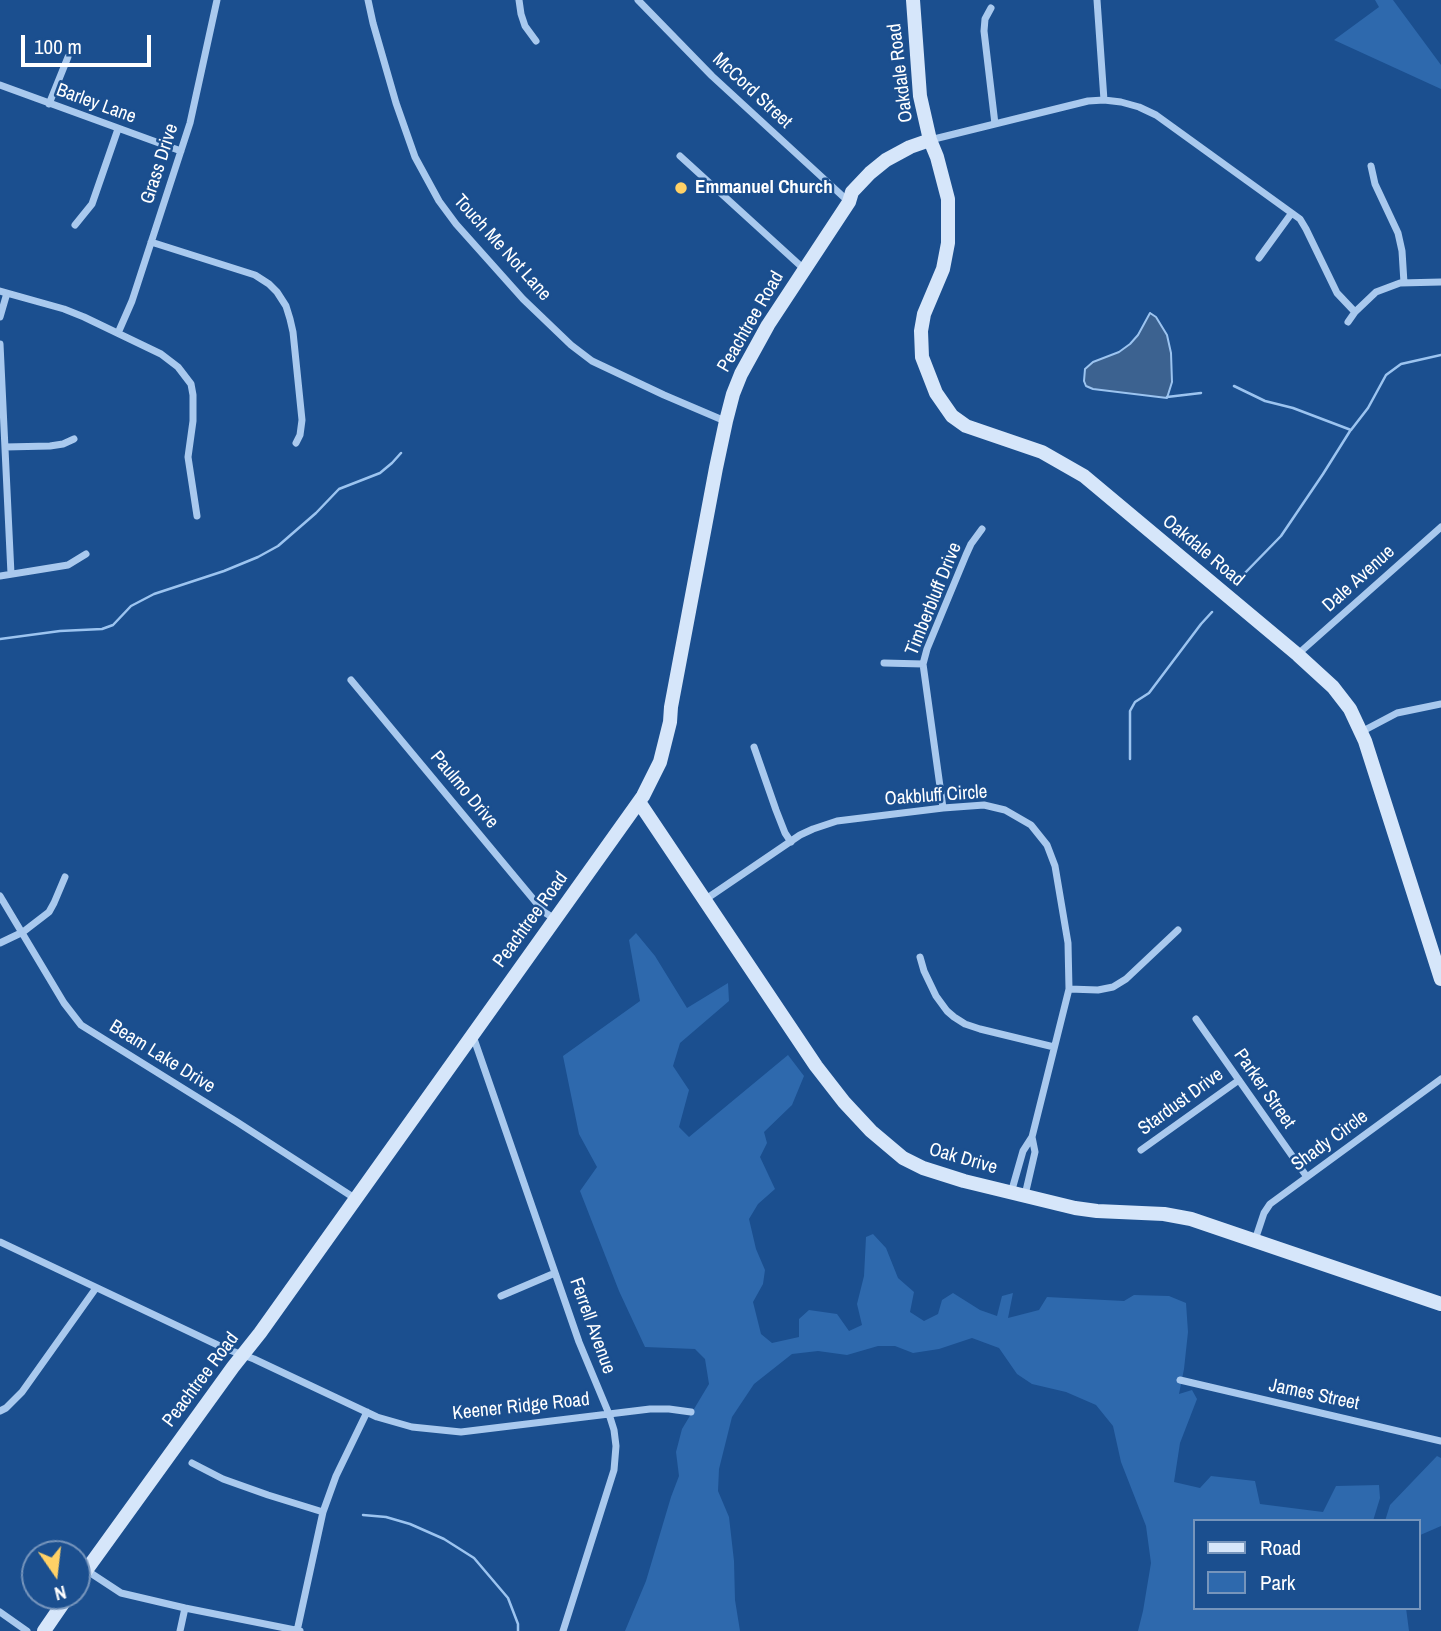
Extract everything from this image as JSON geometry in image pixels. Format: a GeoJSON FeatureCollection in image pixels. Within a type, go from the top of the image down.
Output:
{"type":"FeatureCollection","features":[{"type":"Feature","properties":{"kind":"street","name":"Grass Drive"},"geometry":{"type":"LineString","coordinates":[[118,333],[132,301],[190,123],[217,0]]}},
{"type":"Feature","properties":{"kind":"street","name":"Touch Me Not Lane"},"geometry":{"type":"LineString","coordinates":[[368,0],[396,103],[415,157],[439,201],[456,224],[523,299],[571,345],[592,360],[663,395],[726,421]]}},
{"type":"Feature","properties":{"kind":"street"},"geometry":{"type":"LineString","coordinates":[[520,0],[525,26],[536,41]]}},
{"type":"Feature","properties":{"kind":"street","name":"McCord Street"},"geometry":{"type":"LineString","coordinates":[[638,0],[712,76],[849,202]]}},
{"type":"Feature","properties":{"kind":"street","name":"Oakdale Road"},"geometry":{"type":"LineString","coordinates":[[913,0],[920,96],[930,141],[929,164],[940,202],[947,213],[949,237],[943,269],[924,314],[921,331],[922,357],[942,403],[952,416],[966,426],[1042,452],[1084,476],[1333,687],[1350,709],[1365,741],[1441,979]]}},
{"type":"Feature","properties":{"kind":"street"},"geometry":{"type":"LineString","coordinates":[[1097,0],[1104,100]]}},
{"type":"Feature","properties":{"kind":"street"},"geometry":{"type":"LineString","coordinates":[[991,8],[985,19],[984,31],[995,124]]}},
{"type":"Feature","properties":{"kind":"street"},"geometry":{"type":"LineString","coordinates":[[49,104],[68,57]]}},
{"type":"Feature","properties":{"kind":"street","name":"Barley Lane"},"geometry":{"type":"LineString","coordinates":[[0,85],[181,152]]}},
{"type":"Feature","properties":{"kind":"street","name":"Peachtree Road"},"geometry":{"type":"LineString","coordinates":[[91,1563],[260,1333],[639,802],[660,762],[670,722],[726,421],[737,382],[748,358],[849,202],[852,191],[870,173],[910,146],[1088,101],[1121,102],[1139,107],[1156,115],[1300,219],[1337,293],[1355,312]]}},
{"type":"Feature","properties":{"kind":"street"},"geometry":{"type":"LineString","coordinates":[[75,225],[92,204],[118,129]]}},
{"type":"Feature","properties":{"kind":"street"},"geometry":{"type":"LineString","coordinates":[[680,156],[804,269]]}},
{"type":"Feature","properties":{"kind":"street"},"geometry":{"type":"LineString","coordinates":[[1371,166],[1374,184],[1398,233],[1404,283]]}},
{"type":"Feature","properties":{"kind":"street"},"geometry":{"type":"LineString","coordinates":[[1259,258],[1291,214]]}},
{"type":"Feature","properties":{"kind":"street"},"geometry":{"type":"LineString","coordinates":[[151,242],[255,275],[277,292],[286,306],[293,332],[302,419],[296,443]]}},
{"type":"Feature","properties":{"kind":"street"},"geometry":{"type":"LineString","coordinates":[[1348,322],[1376,292],[1404,283],[1441,282]]}},
{"type":"Feature","properties":{"kind":"street"},"geometry":{"type":"LineString","coordinates":[[0,317],[4,292],[64,309],[171,360],[186,375],[191,384],[194,407],[188,457],[197,516]]}},
{"type":"Feature","properties":{"kind":"street"},"geometry":{"type":"LineString","coordinates":[[0,344],[11,574]]}},
{"type":"Feature","properties":{"kind":"street"},"geometry":{"type":"LineString","coordinates":[[5,447],[50,446],[74,439]]}},
{"type":"Feature","properties":{"kind":"street","name":"Dale Avenue"},"geometry":{"type":"LineString","coordinates":[[1297,655],[1441,527]]}},
{"type":"Feature","properties":{"kind":"street","name":"Timberbluff Drive"},"geometry":{"type":"LineString","coordinates":[[943,808],[923,664],[966,555],[982,529]]}},
{"type":"Feature","properties":{"kind":"street"},"geometry":{"type":"LineString","coordinates":[[0,576],[68,565],[86,554]]}},
{"type":"Feature","properties":{"kind":"street"},"geometry":{"type":"LineString","coordinates":[[884,663],[923,664]]}},
{"type":"Feature","properties":{"kind":"street","name":"Paulmo Drive"},"geometry":{"type":"LineString","coordinates":[[351,680],[544,912],[555,919]]}},
{"type":"Feature","properties":{"kind":"street"},"geometry":{"type":"LineString","coordinates":[[1361,732],[1397,713],[1441,704]]}},
{"type":"Feature","properties":{"kind":"street"},"geometry":{"type":"LineString","coordinates":[[754,747],[791,842]]}},
{"type":"Feature","properties":{"kind":"street","name":"Oak Drive"},"geometry":{"type":"LineString","coordinates":[[639,802],[813,1061],[843,1100],[871,1130],[911,1163],[964,1181],[1086,1210],[1191,1219],[1441,1304]]}},
{"type":"Feature","properties":{"kind":"street","name":"Oakbluff Circle"},"geometry":{"type":"LineString","coordinates":[[706,899],[791,842],[813,829],[837,821],[943,808],[984,806],[1005,810],[1022,819],[1040,834],[1052,854],[1055,866],[1068,943],[1069,989],[1032,1136],[1023,1151],[1018,1195]]}},
{"type":"Feature","properties":{"kind":"street"},"geometry":{"type":"LineString","coordinates":[[0,943],[23,932],[49,912],[65,877]]}},
{"type":"Feature","properties":{"kind":"street","name":"Beam Lake Drive"},"geometry":{"type":"LineString","coordinates":[[0,895],[64,1003],[81,1025],[356,1199]]}},
{"type":"Feature","properties":{"kind":"street"},"geometry":{"type":"LineString","coordinates":[[1069,989],[1098,990],[1113,987],[1126,979],[1178,930]]}},
{"type":"Feature","properties":{"kind":"street"},"geometry":{"type":"LineString","coordinates":[[920,957],[936,996],[954,1017],[980,1029],[1054,1047]]}},
{"type":"Feature","properties":{"kind":"street","name":"Parker Street"},"geometry":{"type":"LineString","coordinates":[[1196,1019],[1307,1177]]}},
{"type":"Feature","properties":{"kind":"street","name":"Ferrell Avenue"},"geometry":{"type":"LineString","coordinates":[[472,1036],[579,1342],[614,1430],[614,1470],[563,1631]]}},
{"type":"Feature","properties":{"kind":"street","name":"Shady Circle"},"geometry":{"type":"LineString","coordinates":[[1255,1241],[1266,1209],[1441,1079]]}},
{"type":"Feature","properties":{"kind":"street","name":"Stardust Drive"},"geometry":{"type":"LineString","coordinates":[[1141,1150],[1239,1080]]}},
{"type":"Feature","properties":{"kind":"street","name":"Oakbluff Circle"},"geometry":{"type":"LineString","coordinates":[[1018,1195],[1035,1152],[1032,1136]]}},
{"type":"Feature","properties":{"kind":"street","name":"Keener Ridge Road"},"geometry":{"type":"LineString","coordinates":[[0,1242],[224,1348],[243,1354],[367,1412],[412,1427],[461,1432],[660,1409],[691,1412]]}},
{"type":"Feature","properties":{"kind":"street"},"geometry":{"type":"LineString","coordinates":[[501,1296],[555,1273]]}},
{"type":"Feature","properties":{"kind":"street"},"geometry":{"type":"LineString","coordinates":[[0,1411],[22,1392],[96,1288]]}},
{"type":"Feature","properties":{"kind":"street","name":"James Street"},"geometry":{"type":"LineString","coordinates":[[1180,1380],[1441,1441]]}},
{"type":"Feature","properties":{"kind":"street"},"geometry":{"type":"LineString","coordinates":[[91,1573],[121,1593],[298,1631],[323,1512],[336,1476],[367,1412]]}},
{"type":"Feature","properties":{"kind":"street"},"geometry":{"type":"LineString","coordinates":[[192,1463],[234,1483],[323,1512]]}},
{"type":"Feature","properties":{"kind":"street"},"geometry":{"type":"LineString","coordinates":[[180,1631],[185,1608]]}},
{"type":"Feature","properties":{"kind":"street"},"geometry":{"type":"LineString","coordinates":[[44,1631],[58,1610]]}},
{"type":"Feature","properties":{"kind":"street"},"geometry":{"type":"LineString","coordinates":[[0,1612],[27,1631]]}},
{"type":"Feature","properties":{"kind":"green space"},"geometry":{"type":"Polygon","coordinates":[[[1375,0],[1393,0],[1441,65],[1441,89],[1334,40],[1379,7],[1375,0]]]}},
{"type":"Feature","properties":{"kind":"green space"},"geometry":{"type":"Polygon","coordinates":[[[636,933],[655,956],[687,1008],[728,983],[729,1001],[680,1043],[673,1066],[689,1090],[679,1127],[689,1137],[788,1055],[804,1076],[792,1105],[764,1132],[767,1143],[760,1157],[775,1189],[758,1204],[749,1219],[756,1249],[765,1270],[763,1284],[753,1302],[761,1334],[772,1343],[799,1337],[799,1319],[809,1310],[837,1314],[849,1331],[862,1325],[857,1304],[864,1276],[866,1237],[873,1234],[886,1248],[898,1278],[914,1292],[910,1312],[924,1321],[938,1314],[942,1300],[953,1293],[980,1310],[997,1316],[1002,1296],[1013,1293],[1008,1318],[1039,1310],[1047,1297],[1124,1301],[1134,1295],[1169,1296],[1186,1303],[1188,1332],[1179,1394],[1192,1390],[1197,1399],[1180,1443],[1174,1482],[1200,1488],[1211,1476],[1255,1481],[1260,1504],[1323,1512],[1336,1486],[1379,1485],[1380,1498],[1374,1519],[1192,1519],[1192,1610],[1406,1610],[1409,1631],[1138,1631],[1151,1563],[1146,1526],[1121,1462],[1113,1426],[1096,1405],[1066,1392],[1032,1384],[1017,1374],[999,1348],[972,1338],[939,1349],[913,1353],[895,1346],[878,1346],[847,1355],[818,1351],[792,1354],[754,1384],[732,1417],[719,1469],[718,1491],[729,1517],[740,1631],[625,1631],[646,1581],[679,1476],[676,1452],[682,1429],[709,1384],[705,1359],[695,1349],[645,1347],[619,1291],[580,1191],[597,1167],[579,1134],[563,1056],[640,1001],[629,940],[636,933]]]}},
{"type":"Feature","properties":{"kind":"green space"},"geometry":{"type":"Polygon","coordinates":[[[1437,1456],[1441,1458],[1441,1526],[1420,1535],[1420,1519],[1386,1519],[1390,1505],[1437,1456]]]}},
{"type":"Feature","properties":{"kind":"shaded area"},"geometry":{"type":"Polygon","coordinates":[[[1150,313],[1156,317],[1167,335],[1171,353],[1172,382],[1167,398],[1086,386],[1085,369],[1093,362],[1119,352],[1130,344],[1150,313]]]}},
{"type":"Feature","properties":{"kind":"waterway"},"geometry":{"type":"LineString","coordinates":[[1234,386],[1265,401],[1293,408],[1351,430],[1368,408],[1386,375],[1401,364],[1441,355]]}},
{"type":"Feature","properties":{"kind":"waterway"},"geometry":{"type":"LineString","coordinates":[[1167,397],[1201,393]]}},
{"type":"Feature","properties":{"kind":"waterway"},"geometry":{"type":"LineString","coordinates":[[1242,576],[1281,536],[1350,431]]}},
{"type":"Feature","properties":{"kind":"waterway"},"geometry":{"type":"LineString","coordinates":[[0,639],[60,631],[102,629],[113,625],[131,606],[154,594],[224,571],[278,546],[339,489],[380,473],[401,453]]}},
{"type":"Feature","properties":{"kind":"waterway"},"geometry":{"type":"LineString","coordinates":[[1130,759],[1130,711],[1135,702],[1149,693],[1212,612]]}},
{"type":"Feature","properties":{"kind":"waterway"},"geometry":{"type":"LineString","coordinates":[[363,1515],[386,1517],[410,1524],[444,1539],[474,1558],[508,1598],[518,1631]]}},
{"type":"Feature","properties":{"kind":"place","name":"Emmanuel Church"},"geometry":{"type":"Point","coordinates":[681,188]}}]}
